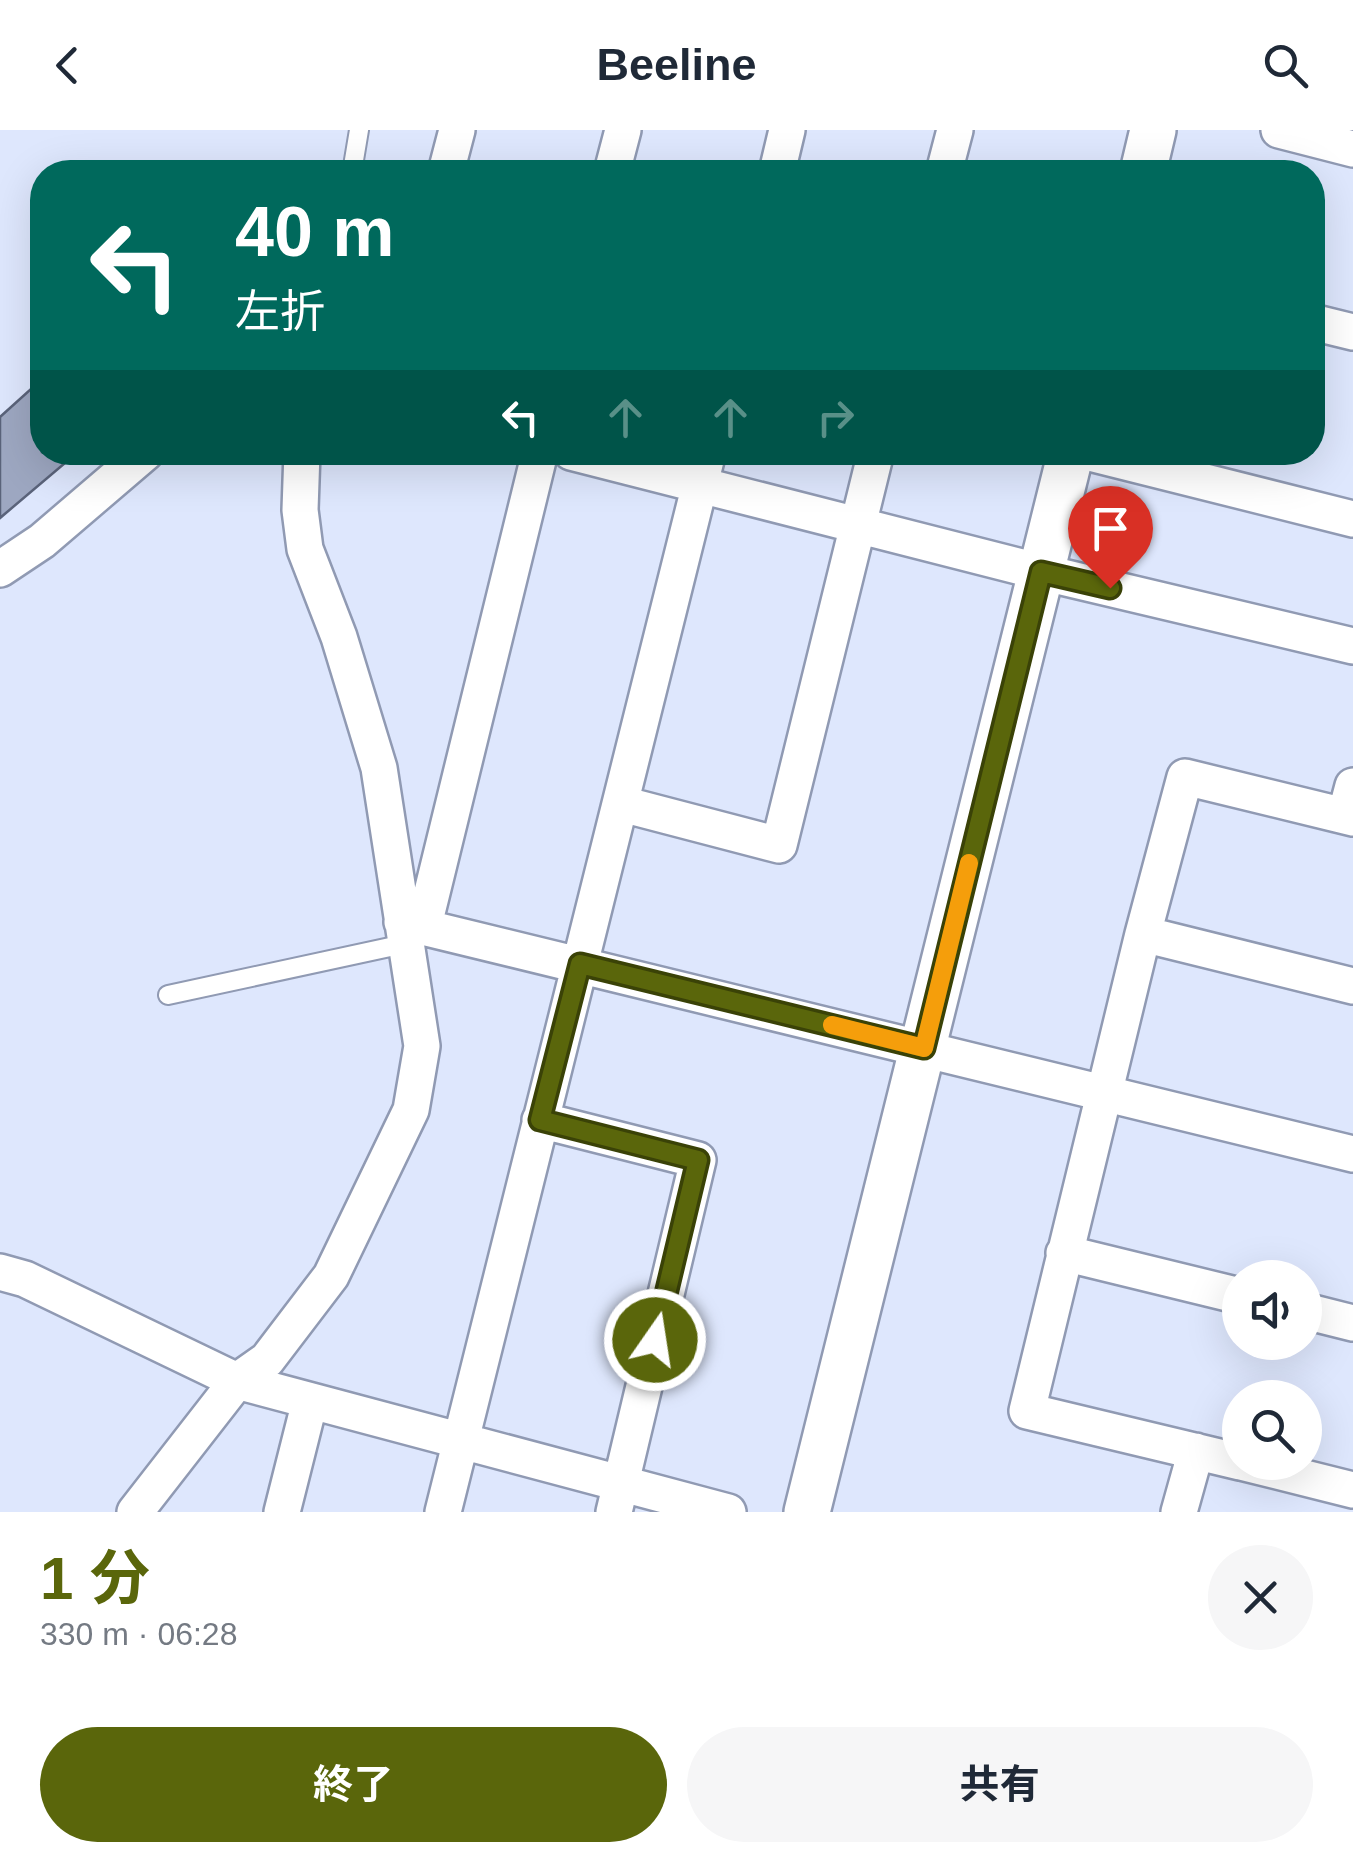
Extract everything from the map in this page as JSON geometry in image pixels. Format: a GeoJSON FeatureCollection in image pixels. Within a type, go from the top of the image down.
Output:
{"type":"FeatureCollection","features":[{"type":"Feature","properties":{"kind":"street"},"geometry":{"type":"LineString","coordinates":[[449,160],[457,130]]}},
{"type":"Feature","properties":{"kind":"street"},"geometry":{"type":"LineString","coordinates":[[615,160],[623,130]]}},
{"type":"Feature","properties":{"kind":"street"},"geometry":{"type":"LineString","coordinates":[[780,160],[787,130]]}},
{"type":"Feature","properties":{"kind":"street"},"geometry":{"type":"LineString","coordinates":[[947,160],[955,130]]}},
{"type":"Feature","properties":{"kind":"street"},"geometry":{"type":"LineString","coordinates":[[1146,160],[1153,130]]}},
{"type":"Feature","properties":{"kind":"street"},"geometry":{"type":"LineString","coordinates":[[1279,130],[1353,148]]}},
{"type":"Feature","properties":{"kind":"street"},"geometry":{"type":"LineString","coordinates":[[1325,325],[1353,332]]}},
{"type":"Feature","properties":{"kind":"street"},"geometry":{"type":"LineString","coordinates":[[0,569],[42,541],[131,465]]}},
{"type":"Feature","properties":{"kind":"street"},"geometry":{"type":"LineString","coordinates":[[135,1512],[237,1382],[267,1360],[331,1276],[411,1110],[422,1046],[410,930],[379,768],[339,636],[305,549],[300,510],[302,465]]}},
{"type":"Feature","properties":{"kind":"street"},"geometry":{"type":"LineString","coordinates":[[410,930],[536,465]]}},
{"type":"Feature","properties":{"kind":"street"},"geometry":{"type":"LineString","coordinates":[[673,465],[704,469],[859,523],[1041,572],[1353,646]]}},
{"type":"Feature","properties":{"kind":"street"},"geometry":{"type":"LineString","coordinates":[[622,804],[779,845],[873,465]]}},
{"type":"Feature","properties":{"kind":"street"},"geometry":{"type":"LineString","coordinates":[[806,1512],[1068,465]]}},
{"type":"Feature","properties":{"kind":"street"},"geometry":{"type":"LineString","coordinates":[[1139,465],[1353,518]]}},
{"type":"Feature","properties":{"kind":"street"},"geometry":{"type":"LineString","coordinates":[[442,1512],[704,469]]}},
{"type":"Feature","properties":{"kind":"street"},"geometry":{"type":"LineString","coordinates":[[1222,1458],[1027,1411],[1185,776],[1350,806]]}},
{"type":"Feature","properties":{"kind":"street"},"geometry":{"type":"LineString","coordinates":[[410,930],[580,964],[1353,1154]]}},
{"type":"Feature","properties":{"kind":"street"},"geometry":{"type":"LineString","coordinates":[[1143,934],[1353,986]]}},
{"type":"Feature","properties":{"kind":"street"},"geometry":{"type":"LineString","coordinates":[[540,1120],[698,1160],[617,1498]]}},
{"type":"Feature","properties":{"kind":"street"},"geometry":{"type":"LineString","coordinates":[[1064,1253],[1222,1292]]}},
{"type":"Feature","properties":{"kind":"street"},"geometry":{"type":"LineString","coordinates":[[0,1272],[25,1279],[237,1382],[460,1441],[617,1498],[728,1512]]}},
{"type":"Feature","properties":{"kind":"street"},"geometry":{"type":"LineString","coordinates":[[1322,1315],[1353,1323]]}},
{"type":"Feature","properties":{"kind":"street"},"geometry":{"type":"LineString","coordinates":[[282,1512],[310,1401]]}},
{"type":"Feature","properties":{"kind":"street"},"geometry":{"type":"LineString","coordinates":[[1179,1512],[1196,1451]]}},
{"type":"Feature","properties":{"kind":"street"},"geometry":{"type":"LineString","coordinates":[[1313,1480],[1353,1490]]}},
{"type":"Feature","properties":{"kind":"lane"},"geometry":{"type":"LineString","coordinates":[[354,160],[359,130]]}},
{"type":"Feature","properties":{"kind":"lane"},"geometry":{"type":"LineString","coordinates":[[168,995],[410,930]]}},
{"type":"Feature","properties":{"kind":"building"},"geometry":{"type":"Polygon","coordinates":[[[30,390],[30,465],[63,465],[0,518],[0,417],[30,390]]]}},
{"type":"Feature","properties":{"kind":"slow traffic"},"geometry":{"type":"LineString","coordinates":[[832,1025],[924,1048],[969,863]]}},
{"type":"Feature","properties":{"kind":"route"},"geometry":{"type":"LineString","coordinates":[[655,1340],[698,1160],[540,1120],[580,964],[924,1048],[1041,572],[1110,588]]}}]}
